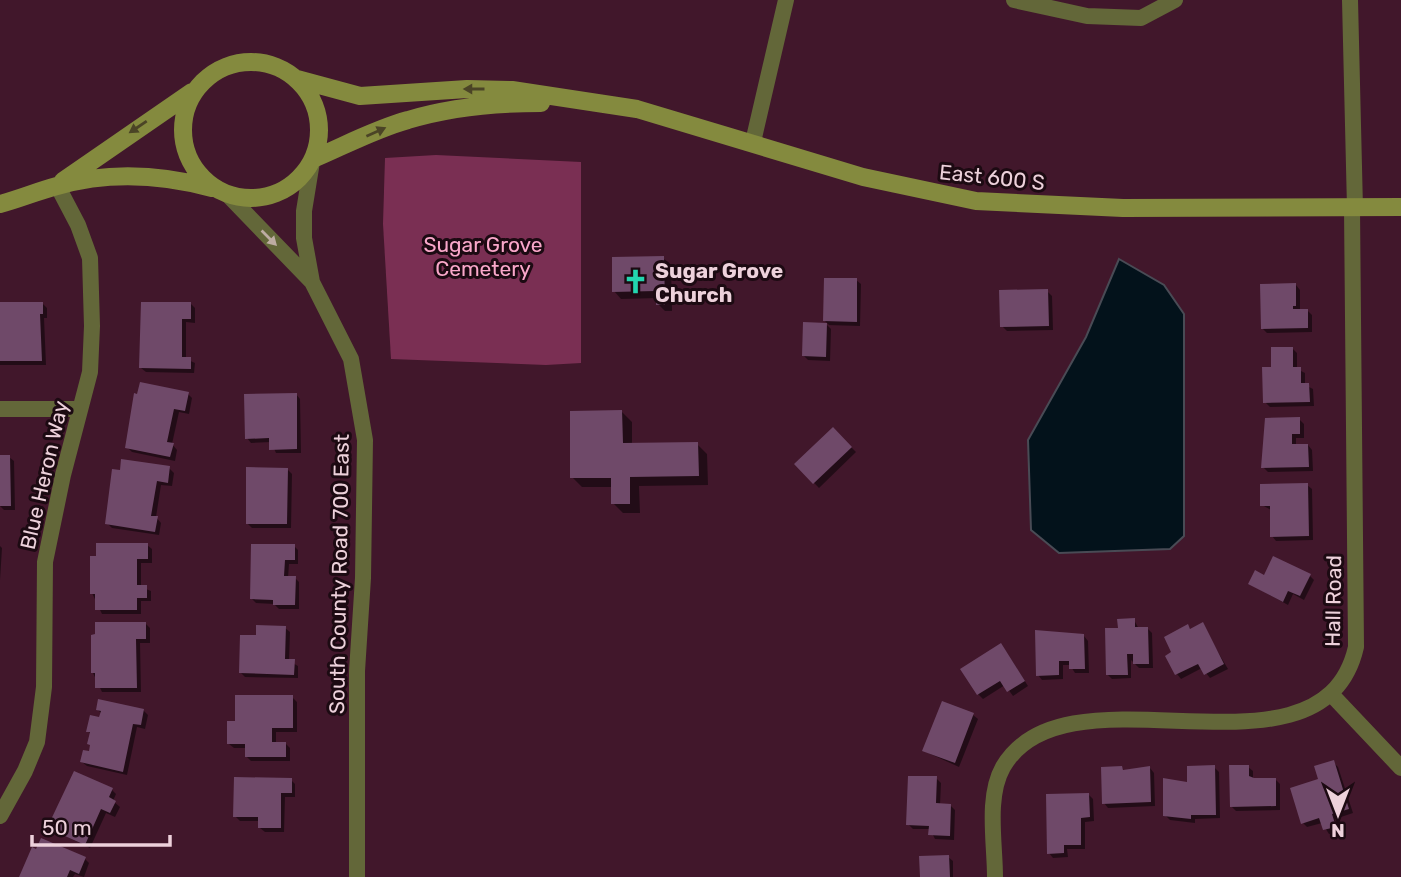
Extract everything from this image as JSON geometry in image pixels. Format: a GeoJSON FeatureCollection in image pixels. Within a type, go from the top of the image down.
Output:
{"type":"FeatureCollection","features":[{"type":"Feature","properties":{"kind":"street"},"geometry":{"type":"LineString","coordinates":[[753,142],[786,0]]}},
{"type":"Feature","properties":{"kind":"street"},"geometry":{"type":"LineString","coordinates":[[1014,0],[1087,16],[1141,18],[1175,0]]}},
{"type":"Feature","properties":{"kind":"street","name":"Hall Road"},"geometry":{"type":"LineString","coordinates":[[1332,695],[1352,664],[1356,647],[1350,0]]}},
{"type":"Feature","properties":{"kind":"street"},"geometry":{"type":"LineString","coordinates":[[57,185],[195,90],[223,67],[249,61],[274,65],[297,79],[360,96],[512,90],[590,102]]}},
{"type":"Feature","properties":{"kind":"street"},"geometry":{"type":"LineString","coordinates":[[0,204],[57,185],[136,175],[167,177],[250,198],[272,195],[295,182],[312,161],[319,137],[317,111],[297,79]]}},
{"type":"Feature","properties":{"kind":"street"},"geometry":{"type":"LineString","coordinates":[[195,90],[185,110],[184,144],[192,166],[222,192]]}},
{"type":"Feature","properties":{"kind":"street"},"geometry":{"type":"LineString","coordinates":[[312,161],[386,127],[430,114],[508,103],[590,102]]}},
{"type":"Feature","properties":{"kind":"street","name":"East 600 S"},"geometry":{"type":"LineString","coordinates":[[590,102],[637,109],[906,189],[976,201],[1123,208],[1401,207]]}},
{"type":"Feature","properties":{"kind":"street","name":"South County Road 700 East"},"geometry":{"type":"LineString","coordinates":[[312,161],[304,211],[304,238],[313,282],[351,359],[365,440],[363,578],[357,671],[356,877]]}},
{"type":"Feature","properties":{"kind":"street","name":"Blue Heron Way"},"geometry":{"type":"LineString","coordinates":[[0,816],[25,771],[37,742],[44,687],[45,562],[90,360],[90,258],[78,225],[57,185]]}},
{"type":"Feature","properties":{"kind":"street","name":"South County Road 700 East"},"geometry":{"type":"LineString","coordinates":[[222,192],[313,282]]}},
{"type":"Feature","properties":{"kind":"street"},"geometry":{"type":"LineString","coordinates":[[0,409],[80,409]]}},
{"type":"Feature","properties":{"kind":"street"},"geometry":{"type":"LineString","coordinates":[[995,877],[994,798],[997,783],[1012,756],[1037,734],[1079,722],[1280,719],[1316,705],[1332,695],[1401,768]]}},
{"type":"Feature","properties":{"kind":"green space","name":"Sugar Grove Cemetery"},"geometry":{"type":"Polygon","coordinates":[[[436,155],[581,162],[581,363],[546,365],[391,359],[383,224],[385,158],[436,155]]]}},
{"type":"Feature","properties":{"kind":"shaded area"},"geometry":{"type":"Polygon","coordinates":[[[1119,259],[1164,285],[1184,314],[1184,536],[1170,549],[1059,553],[1031,530],[1028,440],[1086,337],[1119,259]]]}},
{"type":"Feature","properties":{"kind":"building"},"geometry":{"type":"Polygon","coordinates":[[[664,256],[665,305],[656,305],[656,291],[612,292],[612,257],[664,256]]]}},
{"type":"Feature","properties":{"kind":"building"},"geometry":{"type":"Polygon","coordinates":[[[824,278],[857,278],[857,322],[823,321],[824,278]]]}},
{"type":"Feature","properties":{"kind":"building"},"geometry":{"type":"Polygon","coordinates":[[[1296,283],[1296,306],[1293,306],[1293,309],[1308,309],[1308,328],[1261,329],[1260,284],[1296,283]]]}},
{"type":"Feature","properties":{"kind":"building"},"geometry":{"type":"Polygon","coordinates":[[[1048,289],[1049,326],[1000,327],[999,290],[1048,289]]]}},
{"type":"Feature","properties":{"kind":"building"},"geometry":{"type":"Polygon","coordinates":[[[0,302],[43,302],[43,314],[40,314],[42,361],[0,361],[0,302]]]}},
{"type":"Feature","properties":{"kind":"building"},"geometry":{"type":"Polygon","coordinates":[[[141,302],[191,302],[191,319],[182,319],[182,357],[191,357],[191,369],[139,368],[141,302]]]}},
{"type":"Feature","properties":{"kind":"building"},"geometry":{"type":"Polygon","coordinates":[[[803,322],[827,323],[826,357],[802,356],[803,322]]]}},
{"type":"Feature","properties":{"kind":"building"},"geometry":{"type":"Polygon","coordinates":[[[1271,347],[1293,347],[1293,367],[1301,367],[1301,383],[1309,383],[1310,402],[1263,403],[1262,367],[1271,367],[1271,347]]]}},
{"type":"Feature","properties":{"kind":"building"},"geometry":{"type":"Polygon","coordinates":[[[140,382],[189,392],[185,411],[174,409],[167,442],[174,443],[170,457],[125,448],[134,393],[137,394],[140,382]]]}},
{"type":"Feature","properties":{"kind":"building"},"geometry":{"type":"Polygon","coordinates":[[[297,393],[297,449],[269,450],[269,438],[245,439],[244,394],[297,393]]]}},
{"type":"Feature","properties":{"kind":"building"},"geometry":{"type":"Polygon","coordinates":[[[622,410],[623,443],[698,442],[699,476],[630,477],[630,504],[611,504],[611,478],[570,478],[570,411],[622,410]]]}},
{"type":"Feature","properties":{"kind":"building"},"geometry":{"type":"Polygon","coordinates":[[[1300,417],[1300,434],[1292,434],[1292,444],[1308,444],[1309,467],[1261,468],[1265,418],[1300,417]]]}},
{"type":"Feature","properties":{"kind":"building"},"geometry":{"type":"Polygon","coordinates":[[[833,427],[852,447],[813,484],[794,464],[833,427]]]}},
{"type":"Feature","properties":{"kind":"building"},"geometry":{"type":"Polygon","coordinates":[[[0,455],[10,455],[11,506],[0,506],[0,455]]]}},
{"type":"Feature","properties":{"kind":"building"},"geometry":{"type":"Polygon","coordinates":[[[121,459],[170,466],[168,483],[157,481],[151,516],[158,516],[155,532],[105,524],[112,469],[120,470],[121,459]]]}},
{"type":"Feature","properties":{"kind":"building"},"geometry":{"type":"Polygon","coordinates":[[[246,467],[288,468],[287,524],[246,524],[246,467]]]}},
{"type":"Feature","properties":{"kind":"building"},"geometry":{"type":"Polygon","coordinates":[[[1308,483],[1309,536],[1270,537],[1270,506],[1260,506],[1260,484],[1308,483]]]}},
{"type":"Feature","properties":{"kind":"building"},"geometry":{"type":"Polygon","coordinates":[[[96,543],[148,543],[148,559],[137,559],[137,585],[147,585],[147,598],[137,598],[137,610],[95,610],[95,594],[90,594],[90,556],[96,556],[96,543]]]}},
{"type":"Feature","properties":{"kind":"building"},"geometry":{"type":"Polygon","coordinates":[[[251,544],[295,544],[295,560],[285,560],[284,576],[296,576],[295,605],[273,605],[273,600],[250,599],[251,544]]]}},
{"type":"Feature","properties":{"kind":"building"},"geometry":{"type":"Polygon","coordinates":[[[1273,556],[1311,574],[1300,596],[1288,591],[1283,602],[1248,584],[1255,570],[1264,575],[1273,556]]]}},
{"type":"Feature","properties":{"kind":"building"},"geometry":{"type":"Polygon","coordinates":[[[1135,618],[1135,627],[1148,627],[1149,664],[1133,664],[1133,654],[1127,654],[1128,675],[1106,675],[1105,628],[1118,628],[1117,619],[1135,618]]]}},
{"type":"Feature","properties":{"kind":"building"},"geometry":{"type":"Polygon","coordinates":[[[95,622],[146,622],[146,639],[136,639],[137,688],[95,688],[95,673],[91,673],[91,635],[95,634],[95,622]]]}},
{"type":"Feature","properties":{"kind":"building"},"geometry":{"type":"Polygon","coordinates":[[[1203,622],[1224,664],[1204,675],[1198,664],[1175,675],[1165,656],[1171,652],[1164,637],[1188,624],[1190,629],[1203,622]]]}},
{"type":"Feature","properties":{"kind":"building"},"geometry":{"type":"Polygon","coordinates":[[[256,625],[286,626],[285,659],[295,659],[294,675],[239,673],[240,635],[256,635],[256,625]]]}},
{"type":"Feature","properties":{"kind":"building"},"geometry":{"type":"Polygon","coordinates":[[[1035,630],[1084,634],[1085,669],[1069,669],[1069,661],[1059,661],[1059,675],[1036,676],[1035,630]]]}},
{"type":"Feature","properties":{"kind":"building"},"geometry":{"type":"Polygon","coordinates":[[[1001,643],[1025,681],[1007,692],[1000,681],[977,695],[960,669],[1001,643]]]}},
{"type":"Feature","properties":{"kind":"building"},"geometry":{"type":"Polygon","coordinates":[[[235,695],[293,695],[293,728],[272,728],[272,742],[286,742],[286,757],[245,757],[245,744],[227,744],[227,721],[235,721],[235,695]]]}},
{"type":"Feature","properties":{"kind":"building"},"geometry":{"type":"Polygon","coordinates":[[[98,699],[144,709],[141,725],[133,724],[123,772],[80,762],[83,750],[89,751],[90,745],[87,744],[90,732],[86,732],[90,715],[99,717],[101,711],[96,710],[98,699]]]}},
{"type":"Feature","properties":{"kind":"building"},"geometry":{"type":"Polygon","coordinates":[[[942,701],[974,713],[955,763],[922,751],[942,701]]]}},
{"type":"Feature","properties":{"kind":"building"},"geometry":{"type":"Polygon","coordinates":[[[1334,760],[1349,809],[1332,814],[1336,827],[1323,830],[1319,818],[1301,824],[1290,788],[1318,779],[1314,766],[1334,760]]]}},
{"type":"Feature","properties":{"kind":"building"},"geometry":{"type":"Polygon","coordinates":[[[1215,765],[1216,815],[1191,815],[1191,819],[1163,816],[1163,778],[1187,782],[1187,766],[1215,765]]]}},
{"type":"Feature","properties":{"kind":"building"},"geometry":{"type":"Polygon","coordinates":[[[1229,765],[1249,765],[1249,776],[1254,778],[1276,778],[1276,806],[1230,807],[1229,765]]]}},
{"type":"Feature","properties":{"kind":"building"},"geometry":{"type":"Polygon","coordinates":[[[1122,766],[1123,770],[1150,766],[1151,802],[1102,804],[1101,767],[1122,766]]]}},
{"type":"Feature","properties":{"kind":"building"},"geometry":{"type":"Polygon","coordinates":[[[74,771],[113,788],[109,797],[116,801],[110,813],[101,809],[85,845],[47,828],[74,771]]]}},
{"type":"Feature","properties":{"kind":"building"},"geometry":{"type":"Polygon","coordinates":[[[908,776],[937,776],[936,803],[951,804],[950,836],[928,835],[929,826],[906,825],[908,776]]]}},
{"type":"Feature","properties":{"kind":"building"},"geometry":{"type":"Polygon","coordinates":[[[234,777],[292,778],[292,793],[281,793],[281,828],[258,828],[258,817],[233,817],[234,777]]]}},
{"type":"Feature","properties":{"kind":"building"},"geometry":{"type":"Polygon","coordinates":[[[1089,793],[1090,817],[1081,818],[1081,845],[1064,845],[1064,853],[1047,854],[1046,794],[1089,793]]]}},
{"type":"Feature","properties":{"kind":"building"},"geometry":{"type":"Polygon","coordinates":[[[41,838],[86,857],[79,874],[70,870],[67,877],[19,877],[32,847],[36,849],[41,838]]]}},
{"type":"Feature","properties":{"kind":"building"},"geometry":{"type":"Polygon","coordinates":[[[949,855],[950,877],[920,877],[919,856],[949,855]]]}},
{"type":"Feature","properties":{"kind":"place","name":"Sugar Grove Church"},"geometry":{"type":"Point","coordinates":[635,282]}}]}
